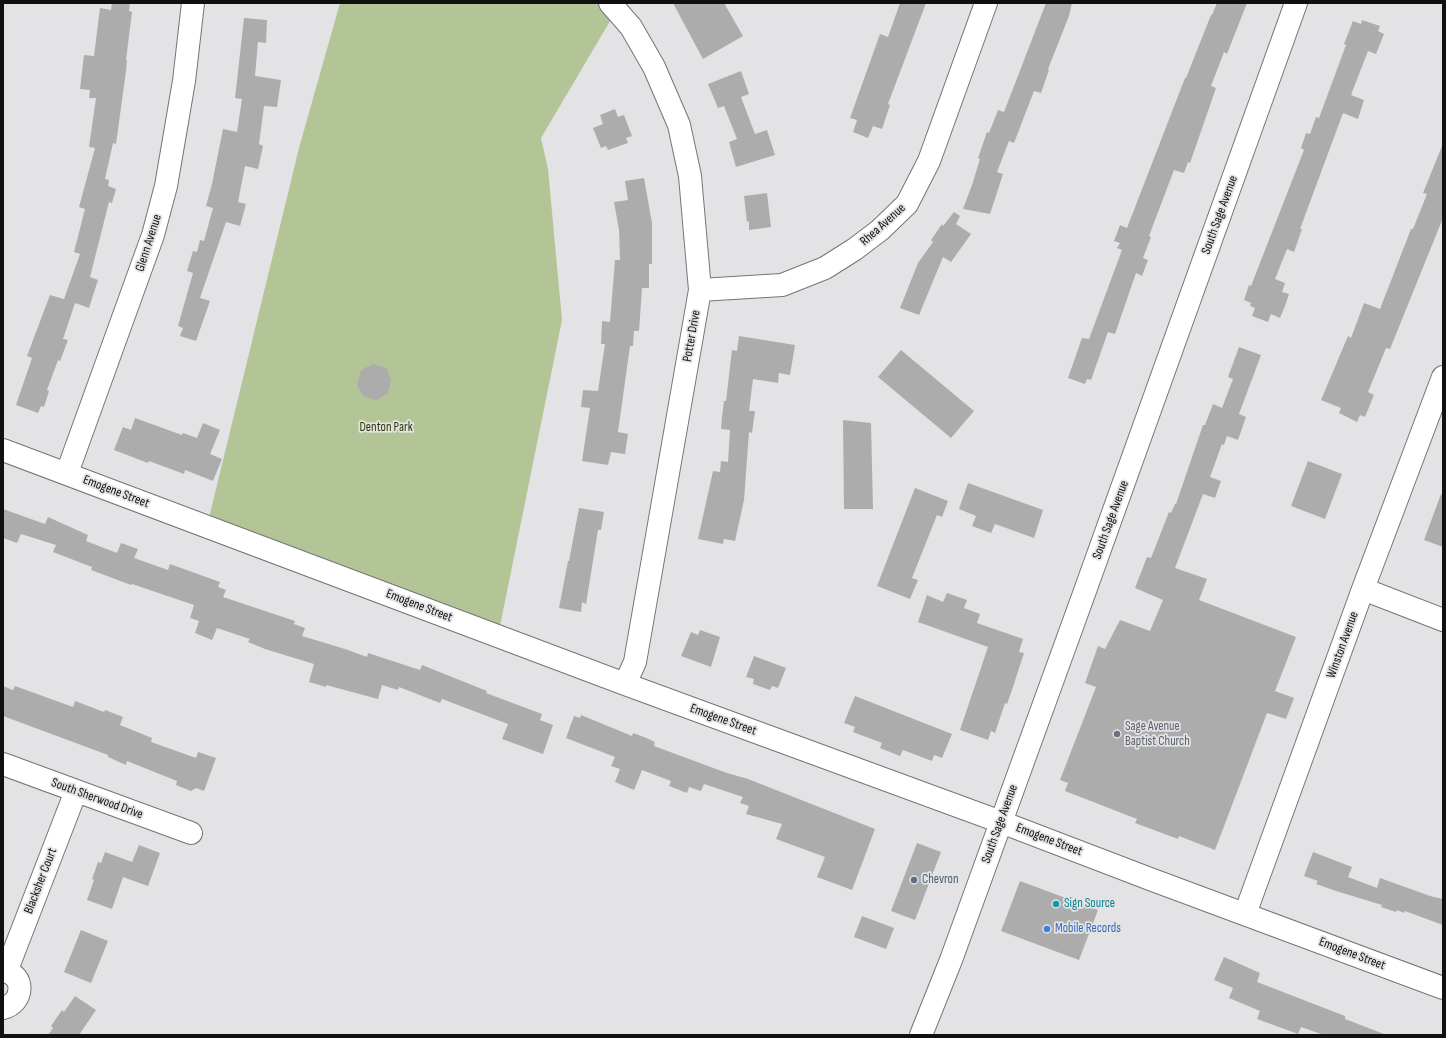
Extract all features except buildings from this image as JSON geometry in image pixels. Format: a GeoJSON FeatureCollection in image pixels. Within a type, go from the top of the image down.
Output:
{"type":"FeatureCollection","features":[{"type":"Feature","properties":{"kind":"street","name":"Glenn Avenue"},"geometry":{"type":"LineString","coordinates":[[67,473],[153,235],[169,171],[184,80],[193,3]]}},
{"type":"Feature","properties":{"kind":"street","name":"Potter Drive"},"geometry":{"type":"LineString","coordinates":[[610,3],[631,27],[654,67],[679,125],[690,176],[700,290],[635,662],[625,684]]}},
{"type":"Feature","properties":{"kind":"street","name":"Rhea Avenue"},"geometry":{"type":"LineString","coordinates":[[700,290],[782,285],[825,268],[856,249],[880,230],[907,204],[929,162],[986,3]]}},
{"type":"Feature","properties":{"kind":"street","name":"South Sage Avenue"},"geometry":{"type":"LineString","coordinates":[[922,1035],[951,960],[1296,3]]}},
{"type":"Feature","properties":{"kind":"street","name":"Winston Avenue"},"geometry":{"type":"LineString","coordinates":[[1245,914],[1363,589],[1443,377]]}},
{"type":"Feature","properties":{"kind":"street","name":"Emogene Street"},"geometry":{"type":"LineString","coordinates":[[3,450],[625,684],[1001,822],[1443,988]]}},
{"type":"Feature","properties":{"kind":"street"},"geometry":{"type":"LineString","coordinates":[[1363,589],[1443,620]]}},
{"type":"Feature","properties":{"kind":"street","name":"South Sherwood Drive"},"geometry":{"type":"LineString","coordinates":[[3,764],[190,834]]}},
{"type":"Feature","properties":{"kind":"street","name":"Blacksher Court"},"geometry":{"type":"LineString","coordinates":[[3,1008],[10,1006],[15,1002],[20,991],[16,979],[5,971],[76,791]]}},
{"type":"Feature","properties":{"kind":"green space","name":"Denton Park"},"geometry":{"type":"Polygon","coordinates":[[[340,3],[610,3],[616,11],[541,138],[548,169],[562,320],[498,636],[207,526],[299,148],[340,3]]]}},
{"type":"Feature","properties":{"kind":"place","name":"Sage Avenue Baptist Church"},"geometry":{"type":"Point","coordinates":[1117,734]}},
{"type":"Feature","properties":{"kind":"place","name":"Chevron"},"geometry":{"type":"Point","coordinates":[914,880]}},
{"type":"Feature","properties":{"kind":"place","name":"Sign Source"},"geometry":{"type":"Point","coordinates":[1056,904]}},
{"type":"Feature","properties":{"kind":"place","name":"Mobile Records"},"geometry":{"type":"Point","coordinates":[1047,929]}}]}
